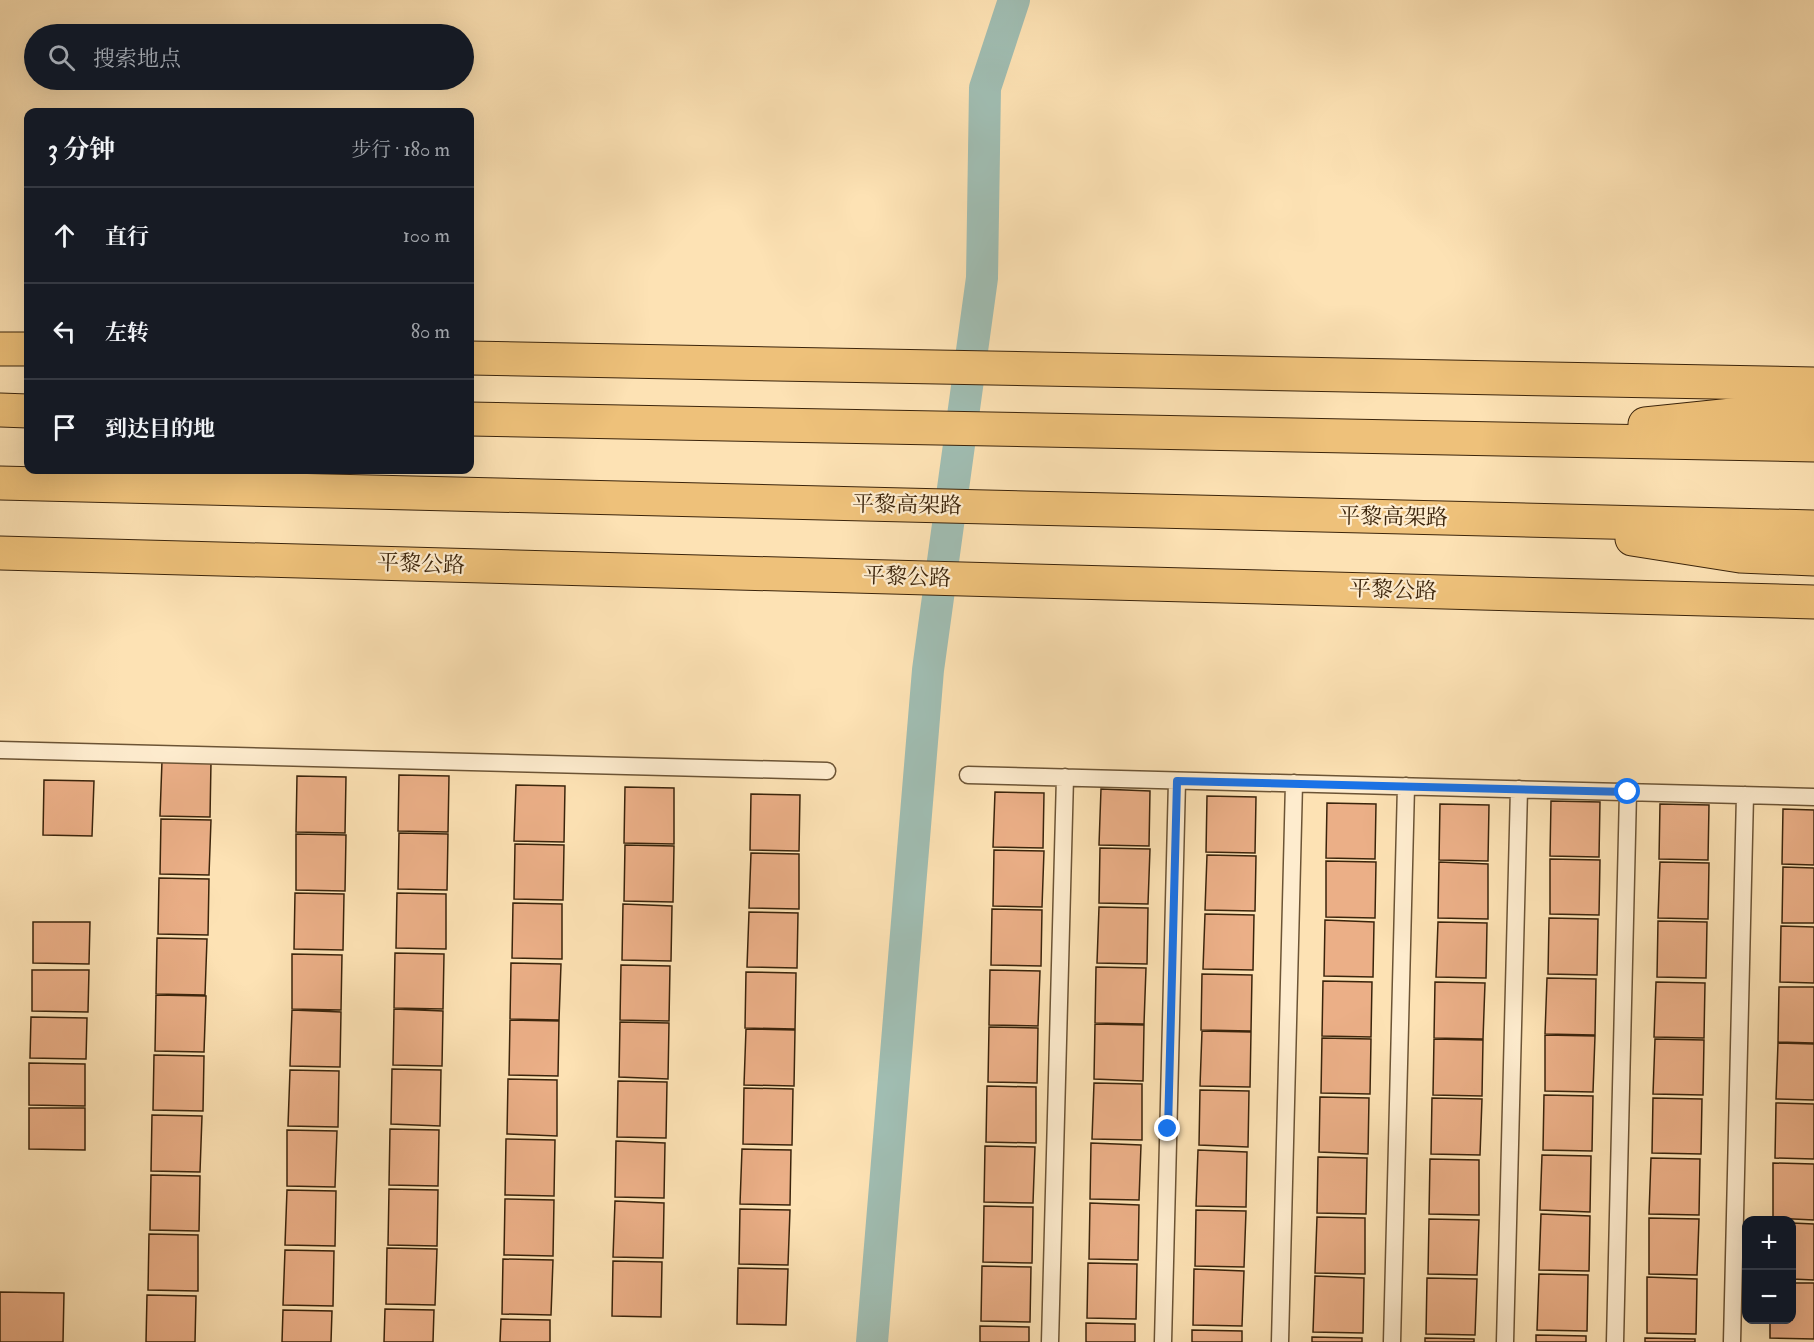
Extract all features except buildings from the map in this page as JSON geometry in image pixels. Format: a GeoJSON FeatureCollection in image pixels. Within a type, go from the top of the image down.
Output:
{"type":"FeatureCollection","features":[{"type":"Feature","properties":{"kind":"main road"},"geometry":{"type":"LineString","coordinates":[[0,349],[24,349]]}},
{"type":"Feature","properties":{"kind":"main road"},"geometry":{"type":"LineString","coordinates":[[474,358],[1814,384]]}},
{"type":"Feature","properties":{"kind":"main road"},"geometry":{"type":"LineString","coordinates":[[0,410],[24,411]]}},
{"type":"Feature","properties":{"kind":"main road"},"geometry":{"type":"LineString","coordinates":[[1498,439],[1771,411],[1814,412]]}},
{"type":"Feature","properties":{"kind":"main road"},"geometry":{"type":"LineString","coordinates":[[474,419],[1814,445]]}},
{"type":"Feature","properties":{"kind":"main road","name":"平黎高架路"},"geometry":{"type":"LineString","coordinates":[[0,483],[1814,526]]}},
{"type":"Feature","properties":{"kind":"main road"},"geometry":{"type":"LineString","coordinates":[[1499,519],[1740,556],[1814,559]]}},
{"type":"Feature","properties":{"kind":"main road","name":"平黎公路"},"geometry":{"type":"LineString","coordinates":[[0,553],[1814,602]]}},
{"type":"Feature","properties":{"kind":"lane"},"geometry":{"type":"LineString","coordinates":[[0,750],[827,771]]}},
{"type":"Feature","properties":{"kind":"lane"},"geometry":{"type":"LineString","coordinates":[[968,775],[1814,797]]}},
{"type":"Feature","properties":{"kind":"lane"},"geometry":{"type":"LineString","coordinates":[[1050,1342],[1065,777]]}},
{"type":"Feature","properties":{"kind":"lane"},"geometry":{"type":"LineString","coordinates":[[1163,1342],[1177,781]]}},
{"type":"Feature","properties":{"kind":"lane"},"geometry":{"type":"LineString","coordinates":[[1280,1342],[1294,783]]}},
{"type":"Feature","properties":{"kind":"lane"},"geometry":{"type":"LineString","coordinates":[[1392,1342],[1406,786]]}},
{"type":"Feature","properties":{"kind":"lane"},"geometry":{"type":"LineString","coordinates":[[1505,1342],[1519,789]]}},
{"type":"Feature","properties":{"kind":"lane"},"geometry":{"type":"LineString","coordinates":[[1615,1342],[1628,792]]}},
{"type":"Feature","properties":{"kind":"lane"},"geometry":{"type":"LineString","coordinates":[[1732,1342],[1745,795]]}},
{"type":"Feature","properties":{"kind":"waterway"},"geometry":{"type":"LineString","coordinates":[[872,1342],[928,670],[982,278],[985,88],[1014,0]]}},
{"type":"Feature","properties":{"kind":"route"},"geometry":{"type":"LineString","coordinates":[[1168,1129],[1177,781],[1628,792]]}}]}
